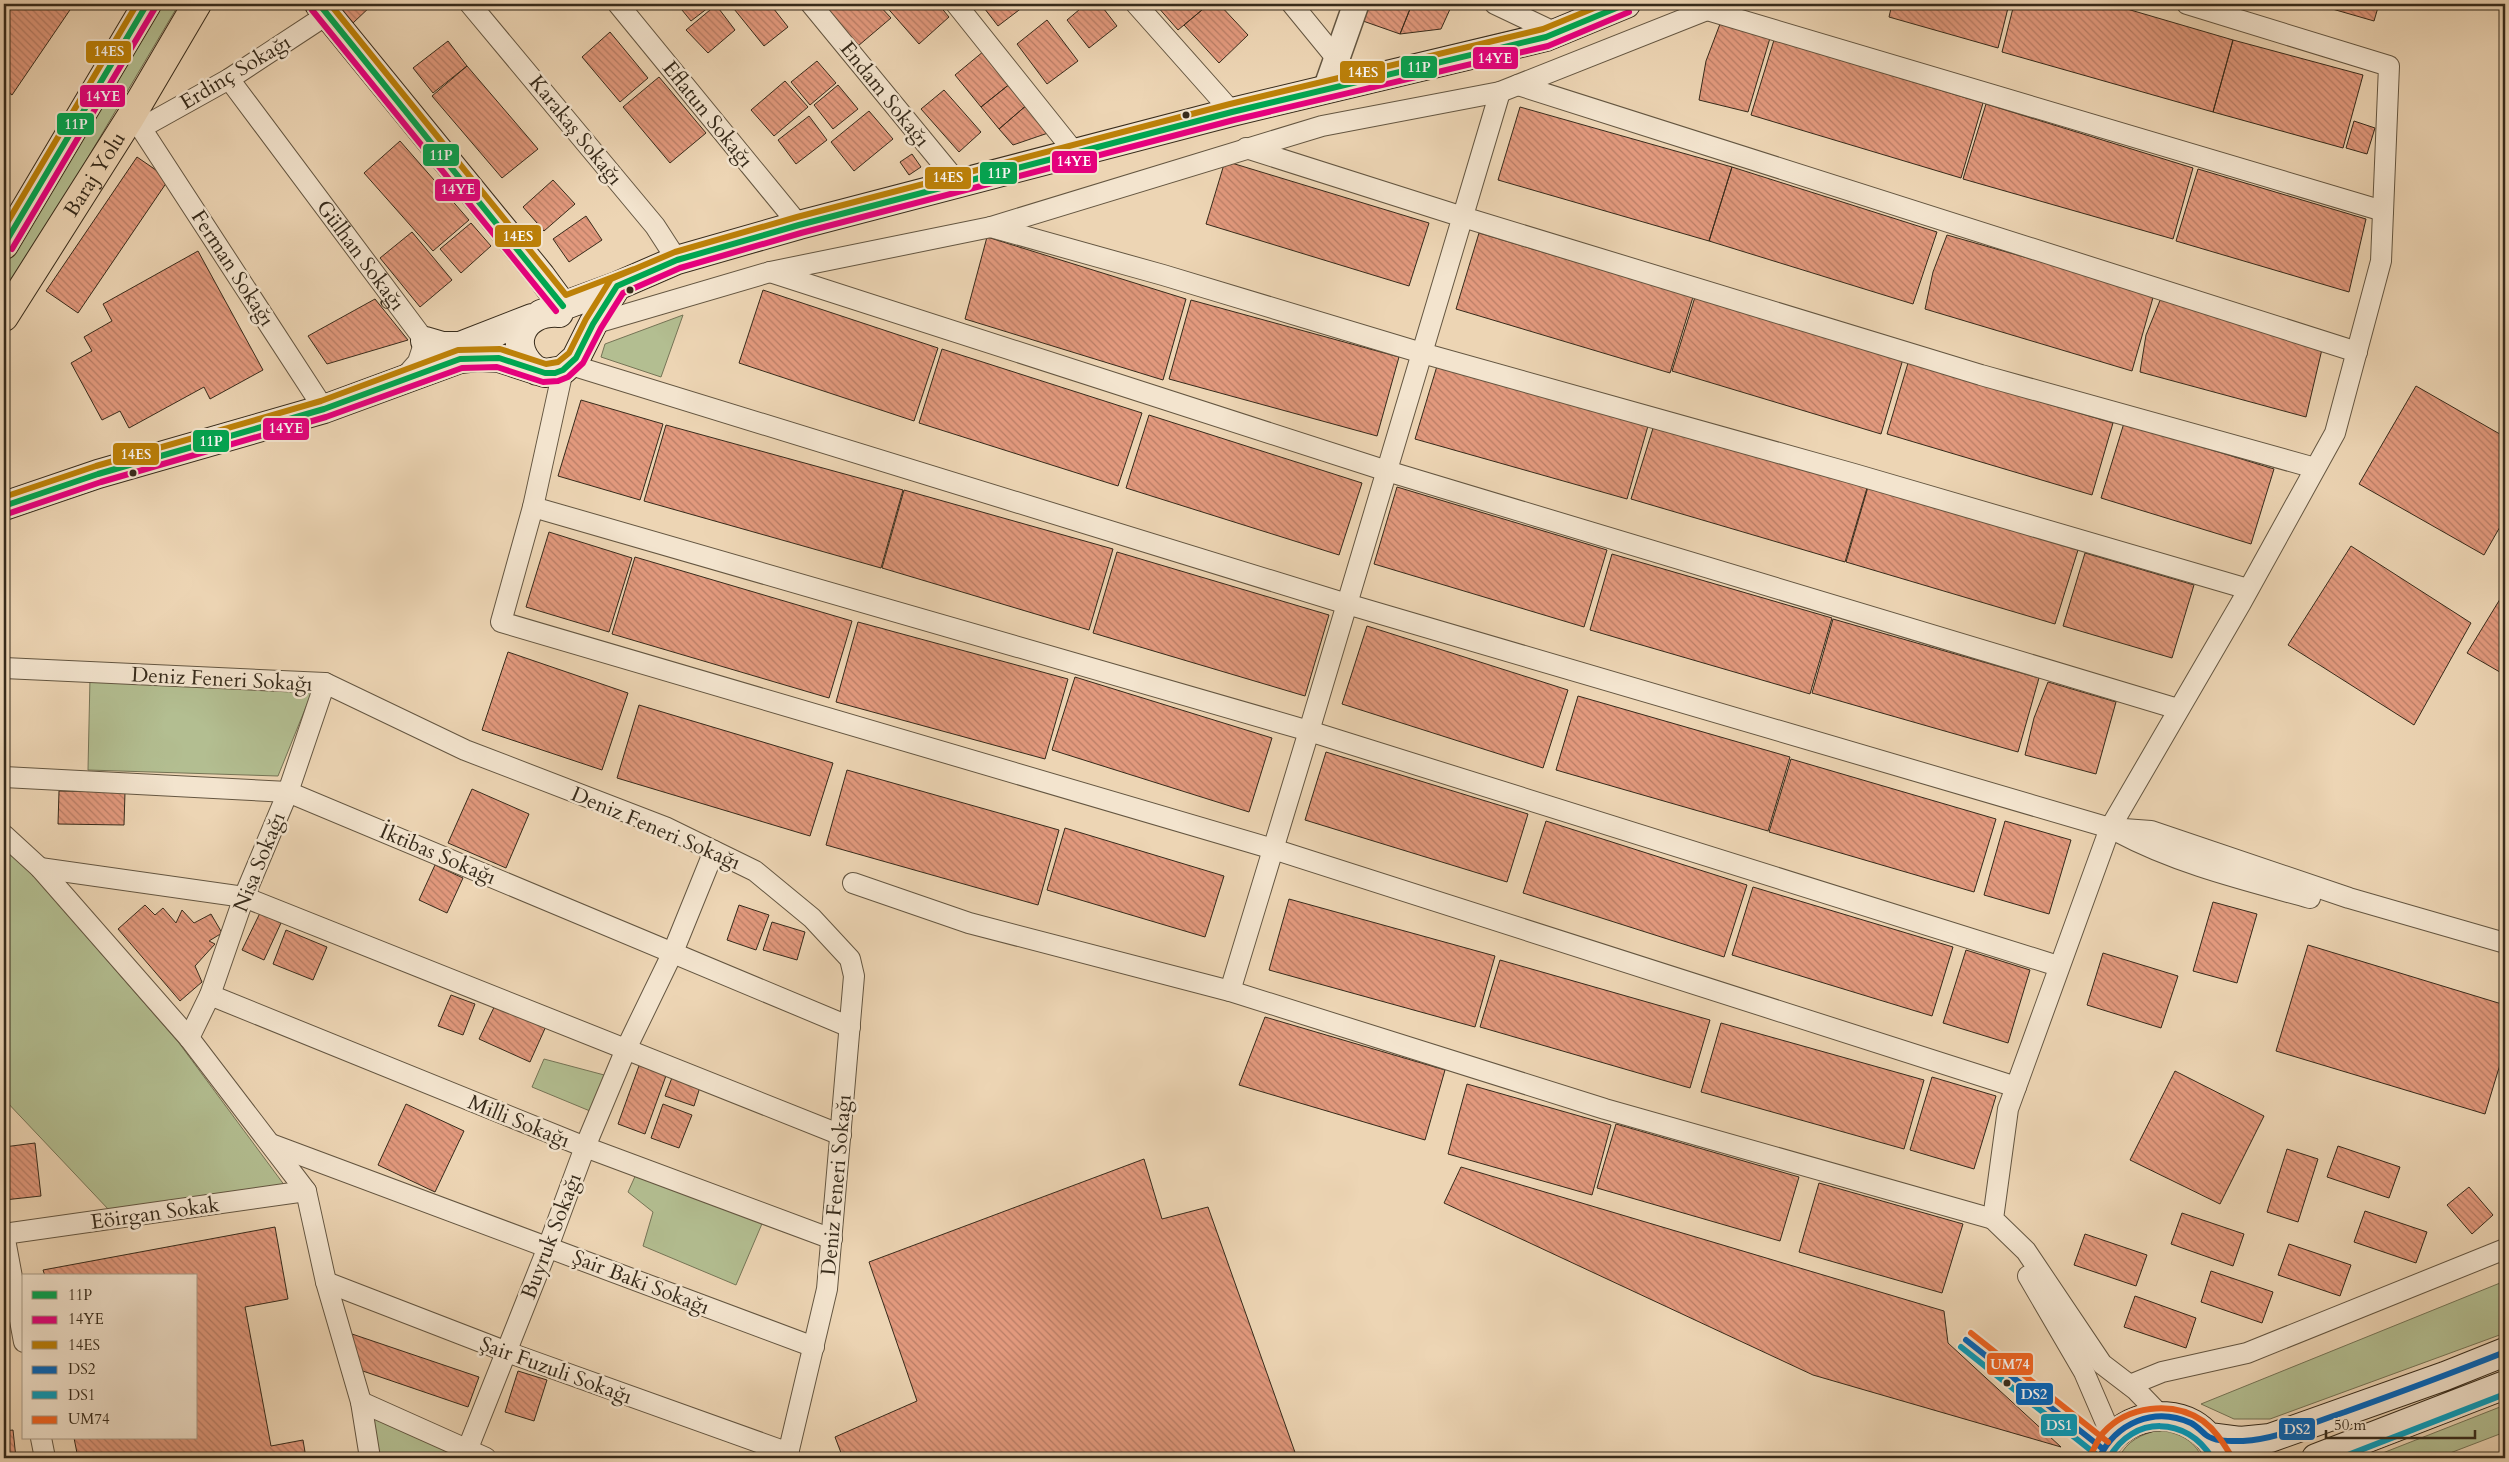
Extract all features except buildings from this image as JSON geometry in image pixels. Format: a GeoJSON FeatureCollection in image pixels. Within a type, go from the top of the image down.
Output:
{"type":"FeatureCollection","features":[{"type":"Feature","properties":{"kind":"main road","name":"Baraj Yolu"},"geometry":{"type":"LineString","coordinates":[[4,245],[147,4]]}},
{"type":"Feature","properties":{"kind":"main road","name":"Baraj Yolu"},"geometry":{"type":"LineString","coordinates":[[4,317],[135,123],[197,4]]}},
{"type":"Feature","properties":{"kind":"main road"},"geometry":{"type":"LineString","coordinates":[[425,342],[442,346],[460,346],[617,286],[677,260],[799,225],[1232,112],[1556,33],[1626,4]]}},
{"type":"Feature","properties":{"kind":"main road"},"geometry":{"type":"LineString","coordinates":[[324,9],[545,313]]}},
{"type":"Feature","properties":{"kind":"main road"},"geometry":{"type":"LineString","coordinates":[[4,229],[32,198]]}},
{"type":"Feature","properties":{"kind":"main road"},"geometry":{"type":"LineString","coordinates":[[4,506],[98,474],[324,410],[460,359],[478,357],[499,358],[537,371],[554,373],[571,361],[617,286]]}},
{"type":"Feature","properties":{"kind":"main road"},"geometry":{"type":"LineString","coordinates":[[537,371],[524,359],[519,341],[521,333],[545,313],[559,313],[567,318],[578,332],[571,361]]}},
{"type":"Feature","properties":{"kind":"main road"},"geometry":{"type":"LineString","coordinates":[[2105,1448],[2129,1424],[2150,1417],[2172,1417],[2192,1424],[2216,1448],[2240,1441],[2270,1438],[2445,1376],[2505,1352]]}},
{"type":"Feature","properties":{"kind":"main road"},"geometry":{"type":"LineString","coordinates":[[2316,1458],[2505,1385]]}},
{"type":"Feature","properties":{"kind":"street","name":"Karakaş Sokağı"},"geometry":{"type":"LineString","coordinates":[[470,4],[655,226],[677,260]]}},
{"type":"Feature","properties":{"kind":"street","name":"Eflatun Sokağı"},"geometry":{"type":"LineString","coordinates":[[618,4],[799,225]]}},
{"type":"Feature","properties":{"kind":"street","name":"Endam Sokağı"},"geometry":{"type":"LineString","coordinates":[[811,4],[959,184]]}},
{"type":"Feature","properties":{"kind":"street"},"geometry":{"type":"LineString","coordinates":[[956,4],[1076,154]]}},
{"type":"Feature","properties":{"kind":"street"},"geometry":{"type":"LineString","coordinates":[[1136,4],[1232,112]]}},
{"type":"Feature","properties":{"kind":"street"},"geometry":{"type":"LineString","coordinates":[[1292,4],[1337,60]]}},
{"type":"Feature","properties":{"kind":"street"},"geometry":{"type":"LineString","coordinates":[[1326,89],[1356,4]]}},
{"type":"Feature","properties":{"kind":"street"},"geometry":{"type":"LineString","coordinates":[[1495,4],[1556,33]]}},
{"type":"Feature","properties":{"kind":"street"},"geometry":{"type":"LineString","coordinates":[[1993,1219],[2008,1109],[2058,966],[2110,828],[2248,589],[2335,433],[2381,261],[2389,66],[2187,4]]}},
{"type":"Feature","properties":{"kind":"street"},"geometry":{"type":"LineString","coordinates":[[593,324],[770,272],[991,227],[1322,126],[1509,88],[1714,7],[2383,211]]}},
{"type":"Feature","properties":{"kind":"street","name":"Erdinç Sokağı"},"geometry":{"type":"LineString","coordinates":[[135,123],[229,79],[324,9]]}},
{"type":"Feature","properties":{"kind":"street","name":"Gülhan Sokağı"},"geometry":{"type":"LineString","coordinates":[[229,79],[425,342]]}},
{"type":"Feature","properties":{"kind":"street"},"geometry":{"type":"LineString","coordinates":[[1509,88],[2357,352]]}},
{"type":"Feature","properties":{"kind":"street"},"geometry":{"type":"LineString","coordinates":[[1230,991],[1463,217],[1509,88]]}},
{"type":"Feature","properties":{"kind":"street","name":"Ferman Sokağı"},"geometry":{"type":"LineString","coordinates":[[135,123],[318,398],[324,410]]}},
{"type":"Feature","properties":{"kind":"street"},"geometry":{"type":"LineString","coordinates":[[1246,148],[1463,217],[1981,375],[2315,468]]}},
{"type":"Feature","properties":{"kind":"street"},"geometry":{"type":"LineString","coordinates":[[991,227],[1172,278],[1422,353],[1844,471],[2248,589]]}},
{"type":"Feature","properties":{"kind":"street"},"geometry":{"type":"LineString","coordinates":[[770,272],[1387,471],[2178,709]]}},
{"type":"Feature","properties":{"kind":"street"},"geometry":{"type":"LineString","coordinates":[[403,379],[418,362],[425,342]]}},
{"type":"Feature","properties":{"kind":"street"},"geometry":{"type":"LineString","coordinates":[[2016,1087],[1273,849],[501,622],[571,361],[1347,604],[2110,828],[2151,831],[2301,888],[2405,920],[2505,954]]}},
{"type":"Feature","properties":{"kind":"street"},"geometry":{"type":"LineString","coordinates":[[533,507],[1309,732],[2058,966]]}},
{"type":"Feature","properties":{"kind":"street","name":"Deniz Feneri Sokağı"},"geometry":{"type":"LineString","coordinates":[[4,668],[325,683],[465,750],[665,827],[755,871],[812,918],[850,960],[854,976],[827,1289],[788,1456]]}},
{"type":"Feature","properties":{"kind":"street","name":"Nisa Sokağı"},"geometry":{"type":"LineString","coordinates":[[189,1038],[210,996],[244,897],[288,792],[325,683]]}},
{"type":"Feature","properties":{"kind":"street","name":"İktibas Sokağı"},"geometry":{"type":"LineString","coordinates":[[4,777],[288,792],[850,1027]]}},
{"type":"Feature","properties":{"kind":"street"},"geometry":{"type":"LineString","coordinates":[[4,836],[40,868],[189,1038],[306,1191],[326,1282],[361,1402],[370,1458]]}},
{"type":"Feature","properties":{"kind":"street","name":"Buyruk Sokağı"},"geometry":{"type":"LineString","coordinates":[[465,1454],[548,1248],[585,1147],[626,1049],[673,952],[714,851]]}},
{"type":"Feature","properties":{"kind":"street"},"geometry":{"type":"LineString","coordinates":[[40,868],[244,897],[841,1135]]}},
{"type":"Feature","properties":{"kind":"street"},"geometry":{"type":"LineString","coordinates":[[853,883],[969,923],[1230,991],[1605,1109],[1993,1219],[2026,1251],[2102,1364],[2130,1385],[2162,1417]]}},
{"type":"Feature","properties":{"kind":"street"},"geometry":{"type":"LineString","coordinates":[[2405,920],[2505,944]]}},
{"type":"Feature","properties":{"kind":"street","name":"Milli Sokağı"},"geometry":{"type":"LineString","coordinates":[[210,996],[585,1147],[832,1239]]}},
{"type":"Feature","properties":{"kind":"street","name":"Şair Baki Sokağı"},"geometry":{"type":"LineString","coordinates":[[271,1144],[814,1347]]}},
{"type":"Feature","properties":{"kind":"street","name":"Eöirgan Sokak"},"geometry":{"type":"LineString","coordinates":[[4,1234],[306,1191]]}},
{"type":"Feature","properties":{"kind":"street"},"geometry":{"type":"LineString","coordinates":[[4,1234],[22,1331]]}},
{"type":"Feature","properties":{"kind":"street"},"geometry":{"type":"LineString","coordinates":[[2011,1236],[2014,1253],[2084,1372],[2105,1448]]}},
{"type":"Feature","properties":{"kind":"street"},"geometry":{"type":"LineString","coordinates":[[2130,1385],[2162,1372],[2247,1353],[2505,1249]]}},
{"type":"Feature","properties":{"kind":"street","name":"Şair Fuzuli Sokağı"},"geometry":{"type":"LineString","coordinates":[[326,1282],[507,1352],[788,1456]]}},
{"type":"Feature","properties":{"kind":"street"},"geometry":{"type":"LineString","coordinates":[[361,1402],[465,1454],[486,1458]]}},
{"type":"Feature","properties":{"kind":"street"},"geometry":{"type":"LineString","coordinates":[[41,1440],[45,1458]]}},
{"type":"Feature","properties":{"kind":"green space"},"geometry":{"type":"Polygon","coordinates":[[[162,4],[179,4],[4,299],[4,263],[162,4]]]}},
{"type":"Feature","properties":{"kind":"green space"},"geometry":{"type":"Polygon","coordinates":[[[683,315],[661,377],[601,357],[605,344],[683,315]]]}},
{"type":"Feature","properties":{"kind":"green space"},"geometry":{"type":"Polygon","coordinates":[[[90,678],[314,687],[278,776],[88,770],[90,678]]]}},
{"type":"Feature","properties":{"kind":"green space"},"geometry":{"type":"Polygon","coordinates":[[[4,849],[31,873],[179,1043],[285,1186],[109,1210],[4,1099],[4,849]]]}},
{"type":"Feature","properties":{"kind":"green space"},"geometry":{"type":"Polygon","coordinates":[[[544,1059],[608,1076],[590,1111],[532,1087],[544,1059]]]}},
{"type":"Feature","properties":{"kind":"green space"},"geometry":{"type":"Polygon","coordinates":[[[637,1172],[764,1219],[736,1285],[643,1246],[653,1212],[628,1192],[637,1172]]]}},
{"type":"Feature","properties":{"kind":"green space"},"geometry":{"type":"Polygon","coordinates":[[[2505,1281],[2505,1333],[2270,1419],[2234,1419],[2201,1404],[2505,1281]]]}},
{"type":"Feature","properties":{"kind":"green space"},"geometry":{"type":"Polygon","coordinates":[[[369,1401],[463,1440],[457,1458],[379,1458],[369,1401]]]}},
{"type":"Feature","properties":{"kind":"green space"},"geometry":{"type":"Polygon","coordinates":[[[2505,1405],[2505,1432],[2437,1458],[2370,1458],[2505,1405]]]}},
{"type":"Feature","properties":{"kind":"green space"},"geometry":{"type":"Polygon","coordinates":[[[2159,1430],[2185,1438],[2195,1446],[2202,1458],[2119,1458],[2126,1447],[2135,1439],[2159,1430]]]}},
{"type":"Feature","properties":{"kind":"transit line","name":"14ES"},"geometry":{"type":"LineString","coordinates":[[4,228],[137,4]]}},
{"type":"Feature","properties":{"kind":"transit line","name":"11P"},"geometry":{"type":"LineString","coordinates":[[4,245],[147,4]]}},
{"type":"Feature","properties":{"kind":"transit line","name":"11P"},"geometry":{"type":"LineString","coordinates":[[319,4],[563,306]]}},
{"type":"Feature","properties":{"kind":"transit line","name":"14ES"},"geometry":{"type":"LineString","coordinates":[[330,4],[566,295],[634,269]]}},
{"type":"Feature","properties":{"kind":"transit line","name":"14ES"},"geometry":{"type":"LineString","coordinates":[[4,497],[96,466],[321,401],[458,350],[500,349],[546,364],[558,362],[569,353],[586,319],[611,279],[675,252],[797,217],[1230,104],[1543,29],[1604,4]]}},
{"type":"Feature","properties":{"kind":"transit line","name":"11P"},"geometry":{"type":"LineString","coordinates":[[4,506],[98,474],[324,409],[460,359],[499,358],[545,373],[555,373],[563,370],[576,358],[593,324],[617,286],[677,260],[799,225],[1232,112],[1546,37],[1626,4]]}},
{"type":"Feature","properties":{"kind":"transit line","name":"14YE"},"geometry":{"type":"LineString","coordinates":[[12,249],[155,8]]}},
{"type":"Feature","properties":{"kind":"transit line","name":"14YE"},"geometry":{"type":"LineString","coordinates":[[312,10],[556,311]]}},
{"type":"Feature","properties":{"kind":"transit line","name":"14YE"},"geometry":{"type":"LineString","coordinates":[[7,514],[101,482],[326,417],[462,368],[497,367],[543,382],[558,381],[568,377],[583,363],[601,328],[623,293],[680,268],[801,233],[1234,120],[1548,46],[1629,12]]}},
{"type":"Feature","properties":{"kind":"transit line","name":"UM74"},"geometry":{"type":"LineString","coordinates":[[1971,1333],[2108,1442]]}},
{"type":"Feature","properties":{"kind":"transit line","name":"DS2"},"geometry":{"type":"LineString","coordinates":[[1966,1340],[2103,1449]]}},
{"type":"Feature","properties":{"kind":"transit line","name":"DS1"},"geometry":{"type":"LineString","coordinates":[[1961,1347],[2098,1456]]}},
{"type":"Feature","properties":{"kind":"transit line","name":"DS2"},"geometry":{"type":"LineString","coordinates":[[2099,1458],[2115,1435],[2126,1427],[2150,1417],[2177,1418],[2191,1423],[2206,1435],[2218,1440],[2256,1440],[2282,1434],[2505,1352]]}},
{"type":"Feature","properties":{"kind":"transit line","name":"DS1"},"geometry":{"type":"LineString","coordinates":[[2340,1458],[2505,1394]]}},
{"type":"Feature","properties":{"kind":"transit line","name":"UM74"},"geometry":{"type":"LineString","coordinates":[[2091,1454],[2101,1435],[2124,1417],[2150,1409],[2164,1408],[2191,1414],[2203,1421],[2215,1432],[2230,1454]]}},
{"type":"Feature","properties":{"kind":"transit line","name":"DS1"},"geometry":{"type":"LineString","coordinates":[[2109,1458],[2119,1444],[2132,1434],[2146,1428],[2160,1426],[2175,1428],[2189,1434],[2201,1444],[2212,1458]]}}]}
